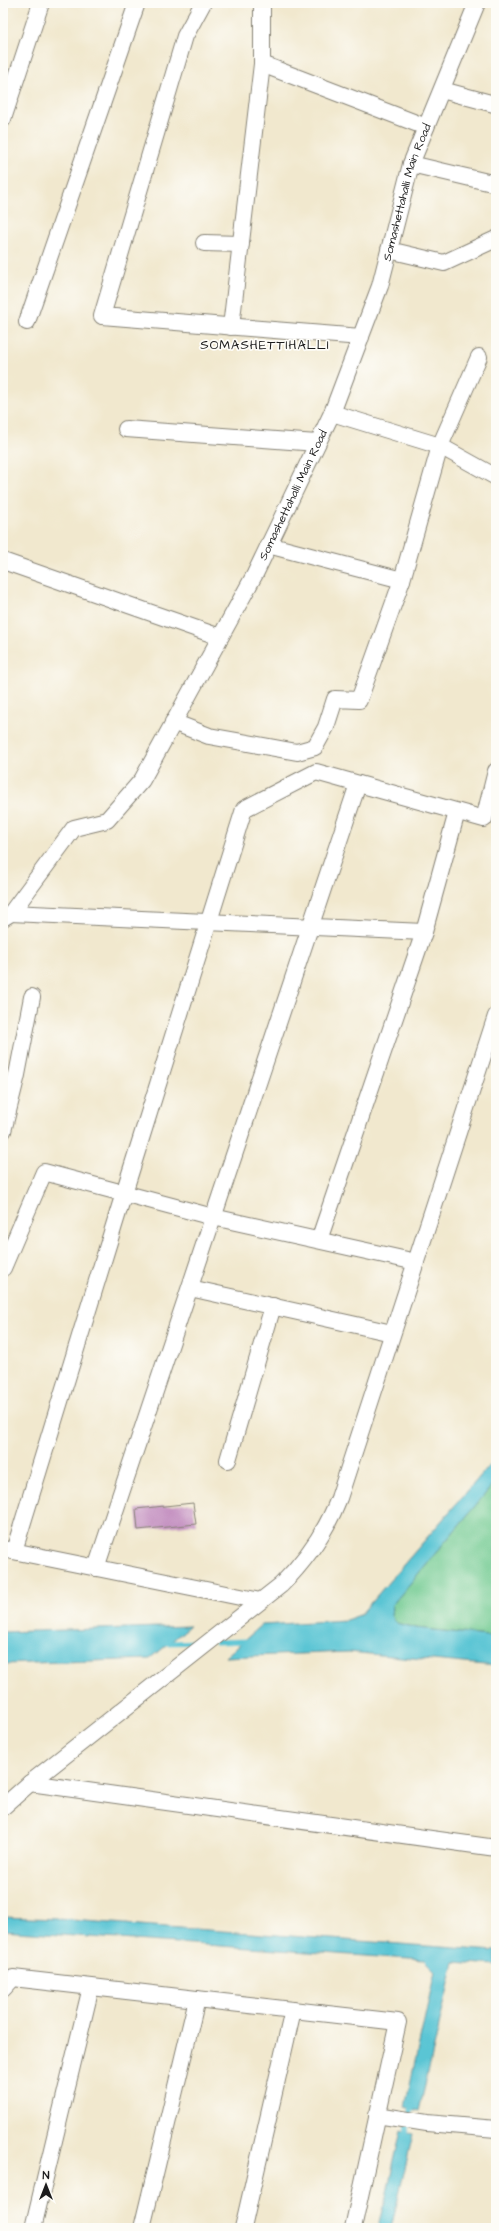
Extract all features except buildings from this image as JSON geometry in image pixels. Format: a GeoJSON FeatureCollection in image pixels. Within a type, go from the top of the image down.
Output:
{"type":"FeatureCollection","features":[{"type":"Feature","properties":{"kind":"street"},"geometry":{"type":"LineString","coordinates":[[3,119],[41,3]]}},
{"type":"Feature","properties":{"kind":"street"},"geometry":{"type":"LineString","coordinates":[[27,322],[137,3]]}},
{"type":"Feature","properties":{"kind":"street"},"geometry":{"type":"LineString","coordinates":[[203,3],[185,36],[102,316],[361,337]]}},
{"type":"Feature","properties":{"kind":"street"},"geometry":{"type":"LineString","coordinates":[[231,327],[262,64],[262,3]]}},
{"type":"Feature","properties":{"kind":"street","name":"Somashettahalli Main Road"},"geometry":{"type":"LineString","coordinates":[[7,915],[74,828],[107,820],[142,780],[268,545],[332,413],[380,286],[411,164],[477,3]]}},
{"type":"Feature","properties":{"kind":"street"},"geometry":{"type":"LineString","coordinates":[[262,64],[426,127]]}},
{"type":"Feature","properties":{"kind":"street"},"geometry":{"type":"LineString","coordinates":[[442,90],[494,104]]}},
{"type":"Feature","properties":{"kind":"street"},"geometry":{"type":"LineString","coordinates":[[411,164],[496,184]]}},
{"type":"Feature","properties":{"kind":"street"},"geometry":{"type":"LineString","coordinates":[[389,250],[444,262],[496,239]]}},
{"type":"Feature","properties":{"kind":"street"},"geometry":{"type":"LineString","coordinates":[[204,242],[241,244]]}},
{"type":"Feature","properties":{"kind":"street"},"geometry":{"type":"LineString","coordinates":[[173,722],[209,736],[297,752],[315,748],[326,728],[335,699],[359,700],[402,580],[440,446],[479,357]]}},
{"type":"Feature","properties":{"kind":"street"},"geometry":{"type":"LineString","coordinates":[[332,413],[440,446],[496,477]]}},
{"type":"Feature","properties":{"kind":"street"},"geometry":{"type":"LineString","coordinates":[[126,429],[317,443]]}},
{"type":"Feature","properties":{"kind":"street"},"geometry":{"type":"LineString","coordinates":[[268,545],[402,580]]}},
{"type":"Feature","properties":{"kind":"street"},"geometry":{"type":"LineString","coordinates":[[3,561],[220,637]]}},
{"type":"Feature","properties":{"kind":"street"},"geometry":{"type":"LineString","coordinates":[[260,1601],[9,1550],[124,1193],[244,809],[316,772],[484,819],[496,771]]}},
{"type":"Feature","properties":{"kind":"street"},"geometry":{"type":"LineString","coordinates":[[96,1568],[358,784]]}},
{"type":"Feature","properties":{"kind":"street"},"geometry":{"type":"LineString","coordinates":[[319,1240],[424,932],[457,812]]}},
{"type":"Feature","properties":{"kind":"street"},"geometry":{"type":"LineString","coordinates":[[7,915],[209,922],[424,932]]}},
{"type":"Feature","properties":{"kind":"street"},"geometry":{"type":"LineString","coordinates":[[3,1132],[17,1075],[32,997]]}},
{"type":"Feature","properties":{"kind":"street"},"geometry":{"type":"LineString","coordinates":[[3,1807],[30,1783],[281,1585],[303,1562],[320,1539],[332,1516],[496,1016]]}},
{"type":"Feature","properties":{"kind":"street"},"geometry":{"type":"LineString","coordinates":[[3,1268],[44,1172],[214,1217],[416,1262]]}},
{"type":"Feature","properties":{"kind":"street"},"geometry":{"type":"LineString","coordinates":[[190,1288],[392,1333]]}},
{"type":"Feature","properties":{"kind":"street"},"geometry":{"type":"LineString","coordinates":[[228,1460],[273,1306]]}},
{"type":"Feature","properties":{"kind":"street"},"geometry":{"type":"LineString","coordinates":[[30,1783],[496,1848]]}},
{"type":"Feature","properties":{"kind":"street"},"geometry":{"type":"LineString","coordinates":[[3,1989],[13,1978],[398,2022],[353,2228]]}},
{"type":"Feature","properties":{"kind":"street"},"geometry":{"type":"LineString","coordinates":[[33,2228],[91,1987]]}},
{"type":"Feature","properties":{"kind":"street"},"geometry":{"type":"LineString","coordinates":[[142,2228],[197,1999]]}},
{"type":"Feature","properties":{"kind":"street"},"geometry":{"type":"LineString","coordinates":[[244,2228],[293,2010]]}},
{"type":"Feature","properties":{"kind":"street"},"geometry":{"type":"LineString","coordinates":[[377,2115],[427,2123],[496,2129]]}},
{"type":"Feature","properties":{"kind":"green space"},"geometry":{"type":"Polygon","coordinates":[[[496,1481],[496,1637],[416,1628],[396,1623],[391,1616],[392,1605],[496,1481]]]}},
{"type":"Feature","properties":{"kind":"water"},"geometry":{"type":"Polygon","coordinates":[[[496,1458],[496,1481],[392,1605],[391,1616],[396,1623],[416,1628],[496,1637],[496,1666],[349,1652],[225,1657],[262,1625],[346,1620],[360,1615],[496,1458]]]}},
{"type":"Feature","properties":{"kind":"water"},"geometry":{"type":"Polygon","coordinates":[[[190,1626],[150,1659],[3,1664],[3,1632],[190,1626]]]}},
{"type":"Feature","properties":{"kind":"water"},"geometry":{"type":"Polygon","coordinates":[[[3,1917],[57,1919],[496,1951],[496,1965],[454,1962],[419,2111],[405,2107],[435,1971],[424,1960],[3,1931],[3,1917]]]}},
{"type":"Feature","properties":{"kind":"water"},"geometry":{"type":"Polygon","coordinates":[[[401,2130],[413,2134],[391,2228],[379,2228],[401,2130]]]}},
{"type":"Feature","properties":{"kind":"waterway"},"geometry":{"type":"LineString","coordinates":[[216,1642],[250,1641]]}},
{"type":"Feature","properties":{"kind":"waterway"},"geometry":{"type":"LineString","coordinates":[[164,1643],[202,1642]]}},
{"type":"Feature","properties":{"kind":"waterway"},"geometry":{"type":"LineString","coordinates":[[405,2137],[413,2102]]}},
{"type":"Feature","properties":{"kind":"district","name":"SOMASHETTIHALLI"},"geometry":{"type":"Point","coordinates":[265,344]}}]}
